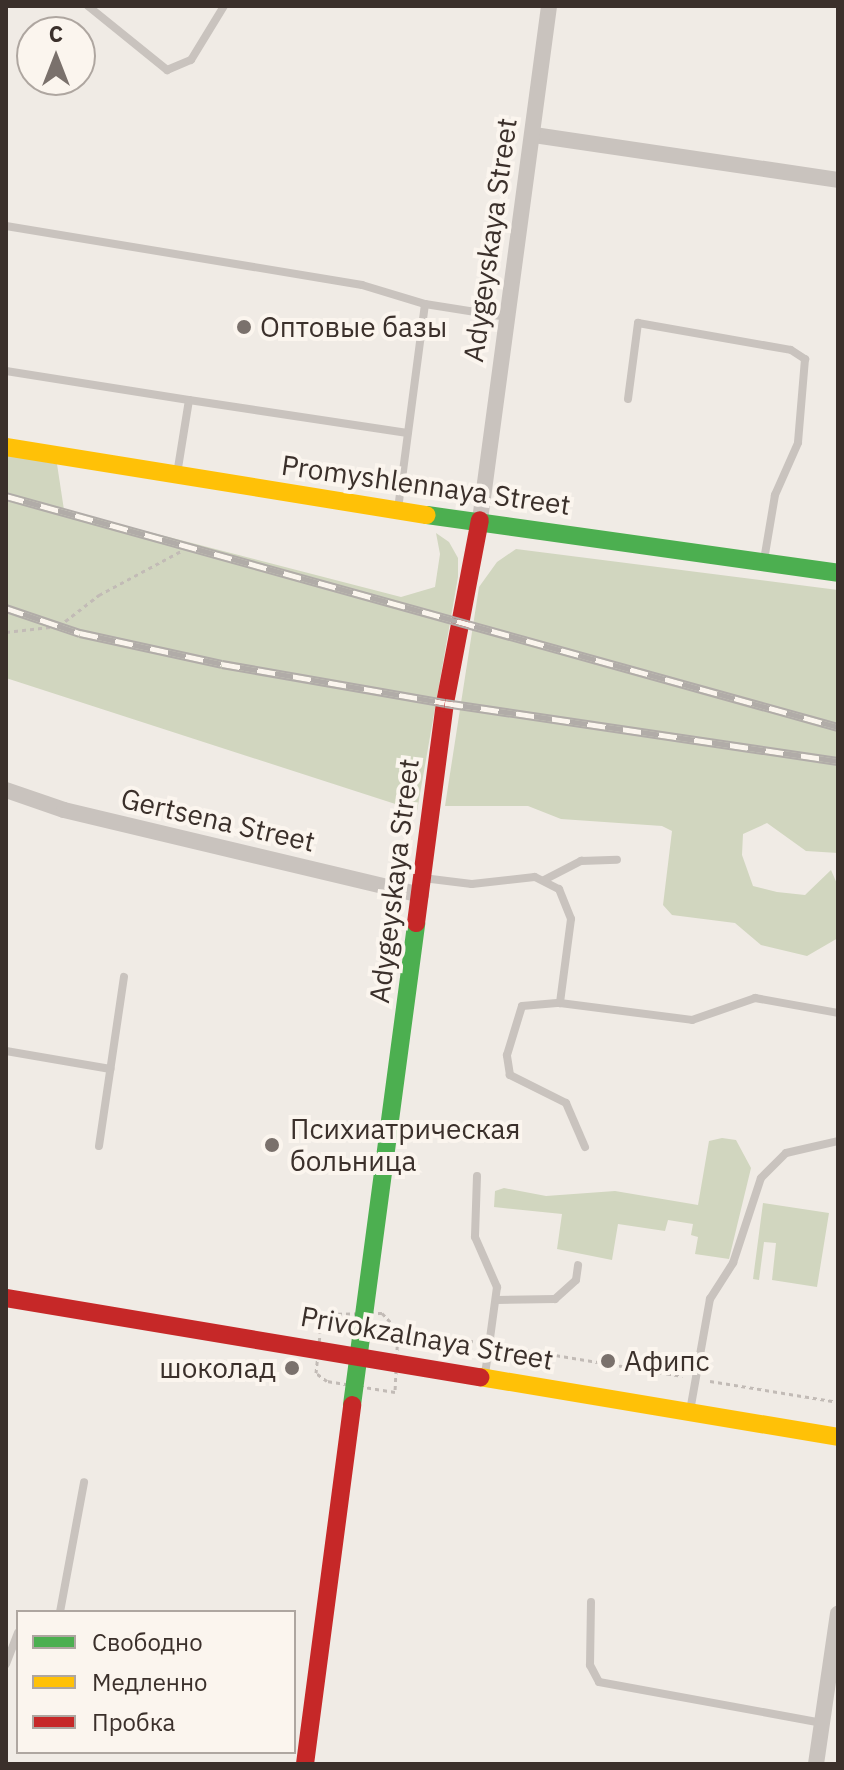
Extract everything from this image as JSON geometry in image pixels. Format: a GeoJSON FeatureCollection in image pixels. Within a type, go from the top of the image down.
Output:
{"type":"FeatureCollection","features":[{"type":"Feature","properties":{"kind":"main road","name":"Promyshlennaya Street"},"geometry":{"type":"LineString","coordinates":[[6,447],[398,511],[480,520],[838,573]]}},
{"type":"Feature","properties":{"kind":"main road","name":"Adygeyskaya Street"},"geometry":{"type":"LineString","coordinates":[[305,1764],[362,1354],[445,703],[480,520]]}},
{"type":"Feature","properties":{"kind":"main road","name":"Privokzalnaya Street"},"geometry":{"type":"LineString","coordinates":[[6,1298],[362,1354],[838,1437]]}},
{"type":"Feature","properties":{"kind":"street","name":"Adygeyskaya Street"},"geometry":{"type":"LineString","coordinates":[[480,520],[549,6]]}},
{"type":"Feature","properties":{"kind":"street"},"geometry":{"type":"LineString","coordinates":[[534,135],[838,180]]}},
{"type":"Feature","properties":{"kind":"street","name":"Gertsena Street"},"geometry":{"type":"LineString","coordinates":[[6,790],[64,810],[422,886]]}},
{"type":"Feature","properties":{"kind":"street"},"geometry":{"type":"LineString","coordinates":[[816,1764],[838,1614]]}},
{"type":"Feature","properties":{"kind":"lane"},"geometry":{"type":"LineString","coordinates":[[88,6],[167,70],[191,60],[224,6]]}},
{"type":"Feature","properties":{"kind":"lane"},"geometry":{"type":"LineString","coordinates":[[6,226],[362,285],[425,304],[507,317]]}},
{"type":"Feature","properties":{"kind":"lane"},"geometry":{"type":"LineString","coordinates":[[398,511],[425,304]]}},
{"type":"Feature","properties":{"kind":"lane"},"geometry":{"type":"LineString","coordinates":[[628,399],[638,323],[791,350],[805,359],[798,443],[775,495],[764,561]]}},
{"type":"Feature","properties":{"kind":"lane"},"geometry":{"type":"LineString","coordinates":[[6,371],[408,433]]}},
{"type":"Feature","properties":{"kind":"lane"},"geometry":{"type":"LineString","coordinates":[[177,475],[189,400]]}},
{"type":"Feature","properties":{"kind":"lane"},"geometry":{"type":"LineString","coordinates":[[544,880],[581,861],[617,860]]}},
{"type":"Feature","properties":{"kind":"lane"},"geometry":{"type":"LineString","coordinates":[[422,886],[472,884],[522,876],[544,880],[559,889],[571,909],[560,1003]]}},
{"type":"Feature","properties":{"kind":"lane"},"geometry":{"type":"LineString","coordinates":[[99,1146],[124,977]]}},
{"type":"Feature","properties":{"kind":"lane"},"geometry":{"type":"LineString","coordinates":[[585,1147],[583,1132],[566,1103],[520,1082],[506,1065],[522,1006],[560,1003],[692,1020],[755,998],[838,1013]]}},
{"type":"Feature","properties":{"kind":"lane"},"geometry":{"type":"LineString","coordinates":[[6,1051],[110,1069]]}},
{"type":"Feature","properties":{"kind":"lane"},"geometry":{"type":"LineString","coordinates":[[690,1412],[710,1299],[733,1263],[761,1178],[786,1153],[838,1141]]}},
{"type":"Feature","properties":{"kind":"lane"},"geometry":{"type":"LineString","coordinates":[[477,1176],[475,1237],[493,1274],[497,1300],[485,1376]]}},
{"type":"Feature","properties":{"kind":"lane"},"geometry":{"type":"LineString","coordinates":[[497,1300],[555,1299],[576,1280],[578,1265]]}},
{"type":"Feature","properties":{"kind":"lane"},"geometry":{"type":"LineString","coordinates":[[60,1610],[84,1482]]}},
{"type":"Feature","properties":{"kind":"lane"},"geometry":{"type":"LineString","coordinates":[[591,1602],[590,1665],[599,1682],[822,1723]]}},
{"type":"Feature","properties":{"kind":"lane"},"geometry":{"type":"LineString","coordinates":[[6,1664],[16,1637]]}},
{"type":"Feature","properties":{"kind":"path"},"geometry":{"type":"LineString","coordinates":[[6,632],[59,626],[99,595],[183,550]]}},
{"type":"Feature","properties":{"kind":"path"},"geometry":{"type":"LineString","coordinates":[[398,1330],[838,1402]]}},
{"type":"Feature","properties":{"kind":"green space"},"geometry":{"type":"Polygon","coordinates":[[[6,455],[57,464],[64,510],[401,597],[435,587],[440,554],[436,533],[449,542],[458,558],[458,577],[417,811],[6,678],[6,455]]]}},
{"type":"Feature","properties":{"kind":"green space"},"geometry":{"type":"Polygon","coordinates":[[[516,549],[838,590],[838,853],[806,851],[767,823],[743,834],[742,855],[753,886],[777,892],[805,895],[831,870],[838,886],[838,938],[807,956],[761,945],[735,923],[672,915],[663,905],[672,831],[662,826],[561,819],[528,806],[445,806],[479,587],[497,562],[516,549]]]}},
{"type":"Feature","properties":{"kind":"green space"},"geometry":{"type":"Polygon","coordinates":[[[722,1138],[736,1140],[751,1168],[729,1259],[695,1254],[698,1237],[691,1235],[693,1224],[668,1220],[665,1231],[618,1224],[612,1260],[557,1249],[562,1214],[494,1207],[495,1191],[504,1188],[546,1196],[615,1191],[698,1205],[709,1141],[722,1138]]]}},
{"type":"Feature","properties":{"kind":"green space"},"geometry":{"type":"Polygon","coordinates":[[[763,1203],[829,1213],[817,1287],[772,1280],[776,1243],[764,1242],[759,1280],[753,1279],[763,1203]]]}},
{"type":"Feature","properties":{"kind":"railway"},"geometry":{"type":"LineString","coordinates":[[6,496],[838,727]]}},
{"type":"Feature","properties":{"kind":"railway"},"geometry":{"type":"LineString","coordinates":[[6,608],[80,633],[222,664],[445,703],[838,761]]}},
{"type":"Feature","properties":{"kind":"traffic: fast"},"geometry":{"type":"LineString","coordinates":[[427,515],[838,573]]}},
{"type":"Feature","properties":{"kind":"traffic: fast"},"geometry":{"type":"LineString","coordinates":[[352,1405],[416,923]]}},
{"type":"Feature","properties":{"kind":"traffic: slow"},"geometry":{"type":"LineString","coordinates":[[6,447],[427,515]]}},
{"type":"Feature","properties":{"kind":"traffic: slow"},"geometry":{"type":"LineString","coordinates":[[480,1377],[838,1437]]}},
{"type":"Feature","properties":{"kind":"traffic: jam"},"geometry":{"type":"LineString","coordinates":[[416,923],[445,703],[480,520]]}},
{"type":"Feature","properties":{"kind":"traffic: jam"},"geometry":{"type":"LineString","coordinates":[[6,1298],[480,1377]]}},
{"type":"Feature","properties":{"kind":"traffic: jam"},"geometry":{"type":"LineString","coordinates":[[305,1764],[352,1405]]}},
{"type":"Feature","properties":{"kind":"place","name":"Оптовые базы"},"geometry":{"type":"Point","coordinates":[244,327]}},
{"type":"Feature","properties":{"kind":"place","name":"Психиатрическая больница"},"geometry":{"type":"Point","coordinates":[272,1145]}},
{"type":"Feature","properties":{"kind":"place","name":"Афипс"},"geometry":{"type":"Point","coordinates":[608,1361]}},
{"type":"Feature","properties":{"kind":"place","name":"шоколад"},"geometry":{"type":"Point","coordinates":[292,1368]}}]}
